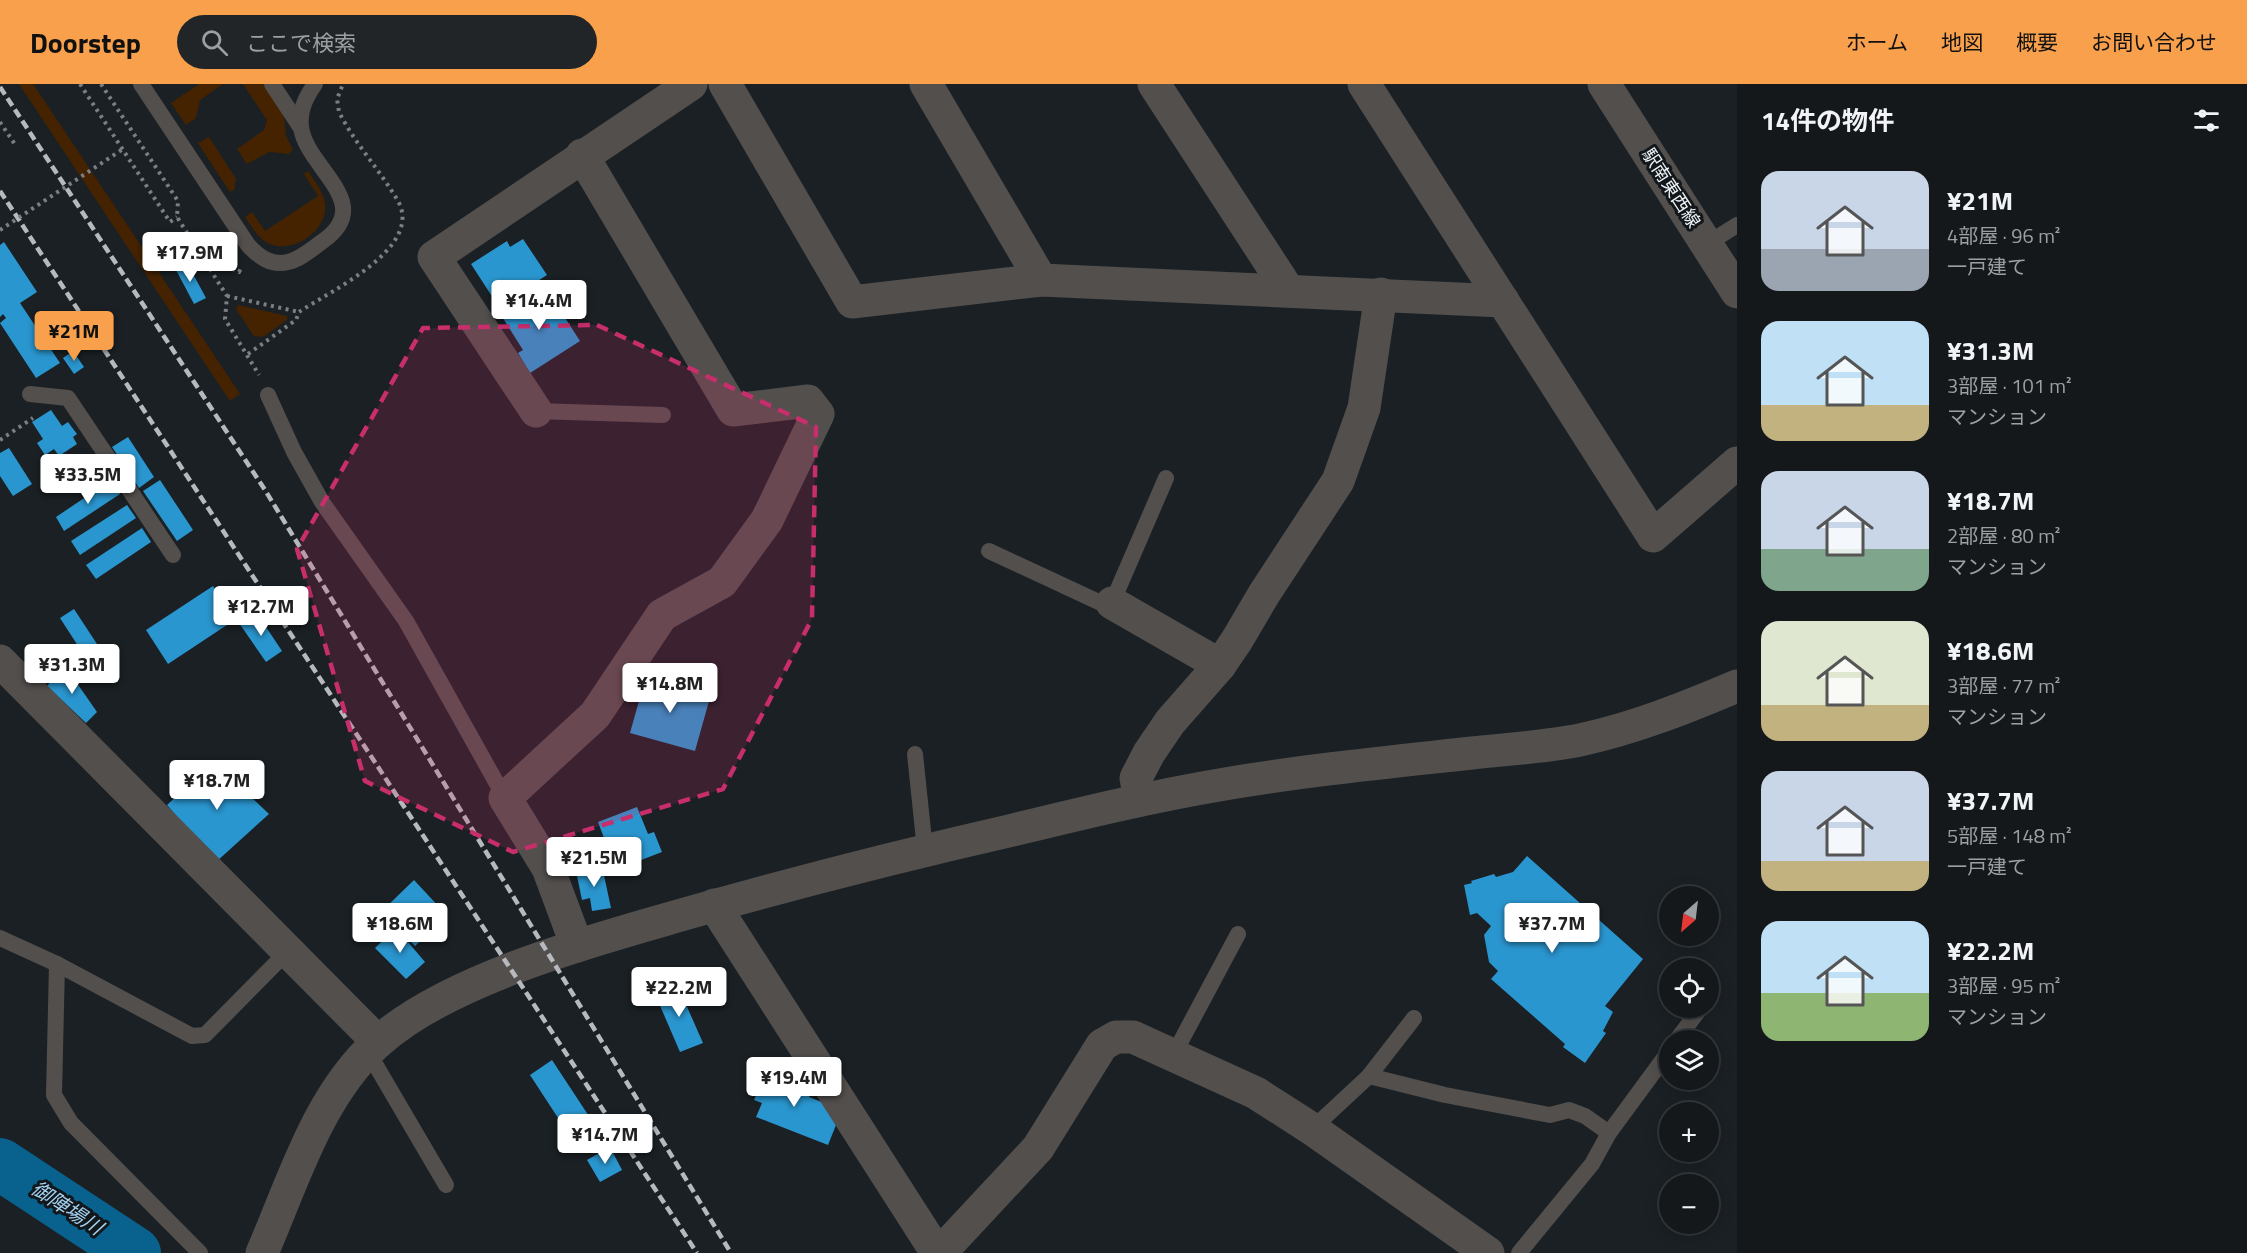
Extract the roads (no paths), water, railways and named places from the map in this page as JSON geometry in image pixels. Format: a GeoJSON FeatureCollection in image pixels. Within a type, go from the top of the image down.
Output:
{"type":"FeatureCollection","features":[{"type":"Feature","properties":{"kind":"street"},"geometry":{"type":"LineString","coordinates":[[536,411],[434,257],[582,155],[691,84]]}},
{"type":"Feature","properties":{"kind":"street"},"geometry":{"type":"LineString","coordinates":[[725,84],[852,302],[1041,280],[1503,301]]}},
{"type":"Feature","properties":{"kind":"street"},"geometry":{"type":"LineString","coordinates":[[926,84],[1041,280]]}},
{"type":"Feature","properties":{"kind":"street"},"geometry":{"type":"LineString","coordinates":[[1154,84],[1288,290]]}},
{"type":"Feature","properties":{"kind":"street"},"geometry":{"type":"LineString","coordinates":[[1364,84],[1653,536],[1737,463]]}},
{"type":"Feature","properties":{"kind":"street","name":"駅南東西線"},"geometry":{"type":"LineString","coordinates":[[1604,84],[1737,292]]}},
{"type":"Feature","properties":{"kind":"street"},"geometry":{"type":"LineString","coordinates":[[577,946],[548,868],[505,798],[595,715],[662,615],[722,582],[767,520],[818,414],[808,401],[733,410],[582,155]]}},
{"type":"Feature","properties":{"kind":"street"},"geometry":{"type":"LineString","coordinates":[[1140,800],[1136,778],[1149,753],[1182,706],[1220,665],[1338,481],[1364,408],[1381,294]]}},
{"type":"Feature","properties":{"kind":"street"},"geometry":{"type":"LineString","coordinates":[[1112,603],[1220,665]]}},
{"type":"Feature","properties":{"kind":"street"},"geometry":{"type":"LineString","coordinates":[[0,661],[287,952],[373,1047]]}},
{"type":"Feature","properties":{"kind":"street"},"geometry":{"type":"LineString","coordinates":[[262,1253],[318,1126],[343,1082],[373,1047],[409,1018],[452,995],[577,946],[714,905],[926,850],[1140,800],[1227,783],[1329,769],[1576,741],[1644,724],[1737,686]]}},
{"type":"Feature","properties":{"kind":"street"},"geometry":{"type":"LineString","coordinates":[[714,905],[939,1253],[1038,1148],[1102,1045],[1116,1037],[1132,1037],[1256,1093],[1312,1129],[1451,1243],[1488,1253]]}},
{"type":"Feature","properties":{"kind":"lane"},"geometry":{"type":"LineString","coordinates":[[141,84],[248,245],[267,261],[290,262],[337,230],[343,220],[344,210],[339,193],[272,84]]}},
{"type":"Feature","properties":{"kind":"lane"},"geometry":{"type":"LineString","coordinates":[[301,128],[301,113],[305,99],[315,84]]}},
{"type":"Feature","properties":{"kind":"lane"},"geometry":{"type":"LineString","coordinates":[[1707,244],[1737,225]]}},
{"type":"Feature","properties":{"kind":"lane"},"geometry":{"type":"LineString","coordinates":[[30,394],[68,398],[173,555]]}},
{"type":"Feature","properties":{"kind":"lane"},"geometry":{"type":"LineString","coordinates":[[268,395],[294,452],[322,502],[406,621],[505,798]]}},
{"type":"Feature","properties":{"kind":"lane"},"geometry":{"type":"LineString","coordinates":[[536,411],[663,415]]}},
{"type":"Feature","properties":{"kind":"lane"},"geometry":{"type":"LineString","coordinates":[[989,551],[1103,604],[1112,603],[1166,478]]}},
{"type":"Feature","properties":{"kind":"lane"},"geometry":{"type":"LineString","coordinates":[[915,754],[926,850]]}},
{"type":"Feature","properties":{"kind":"lane"},"geometry":{"type":"LineString","coordinates":[[1174,1054],[1238,934]]}},
{"type":"Feature","properties":{"kind":"lane"},"geometry":{"type":"LineString","coordinates":[[0,938],[57,964],[192,1036],[205,1035],[287,952]]}},
{"type":"Feature","properties":{"kind":"lane"},"geometry":{"type":"LineString","coordinates":[[57,964],[54,1095],[71,1122],[200,1253]]}},
{"type":"Feature","properties":{"kind":"lane"},"geometry":{"type":"LineString","coordinates":[[1312,1129],[1370,1076],[1414,1017]]}},
{"type":"Feature","properties":{"kind":"lane"},"geometry":{"type":"LineString","coordinates":[[373,1047],[446,1185]]}},
{"type":"Feature","properties":{"kind":"lane"},"geometry":{"type":"LineString","coordinates":[[1519,1253],[1592,1164],[1609,1133],[1659,1065]]}},
{"type":"Feature","properties":{"kind":"lane"},"geometry":{"type":"LineString","coordinates":[[1370,1076],[1445,1095],[1550,1116],[1569,1110],[1586,1116],[1609,1133]]}},
{"type":"Feature","properties":{"kind":"waterway","name":"御陣場川"},"geometry":{"type":"LineString","coordinates":[[0,1164],[135,1253]]}},
{"type":"Feature","properties":{"kind":"railway"},"geometry":{"type":"LineString","coordinates":[[0,87],[265,490],[731,1253]]}},
{"type":"Feature","properties":{"kind":"railway"},"geometry":{"type":"LineString","coordinates":[[0,191],[697,1253]]}}]}
